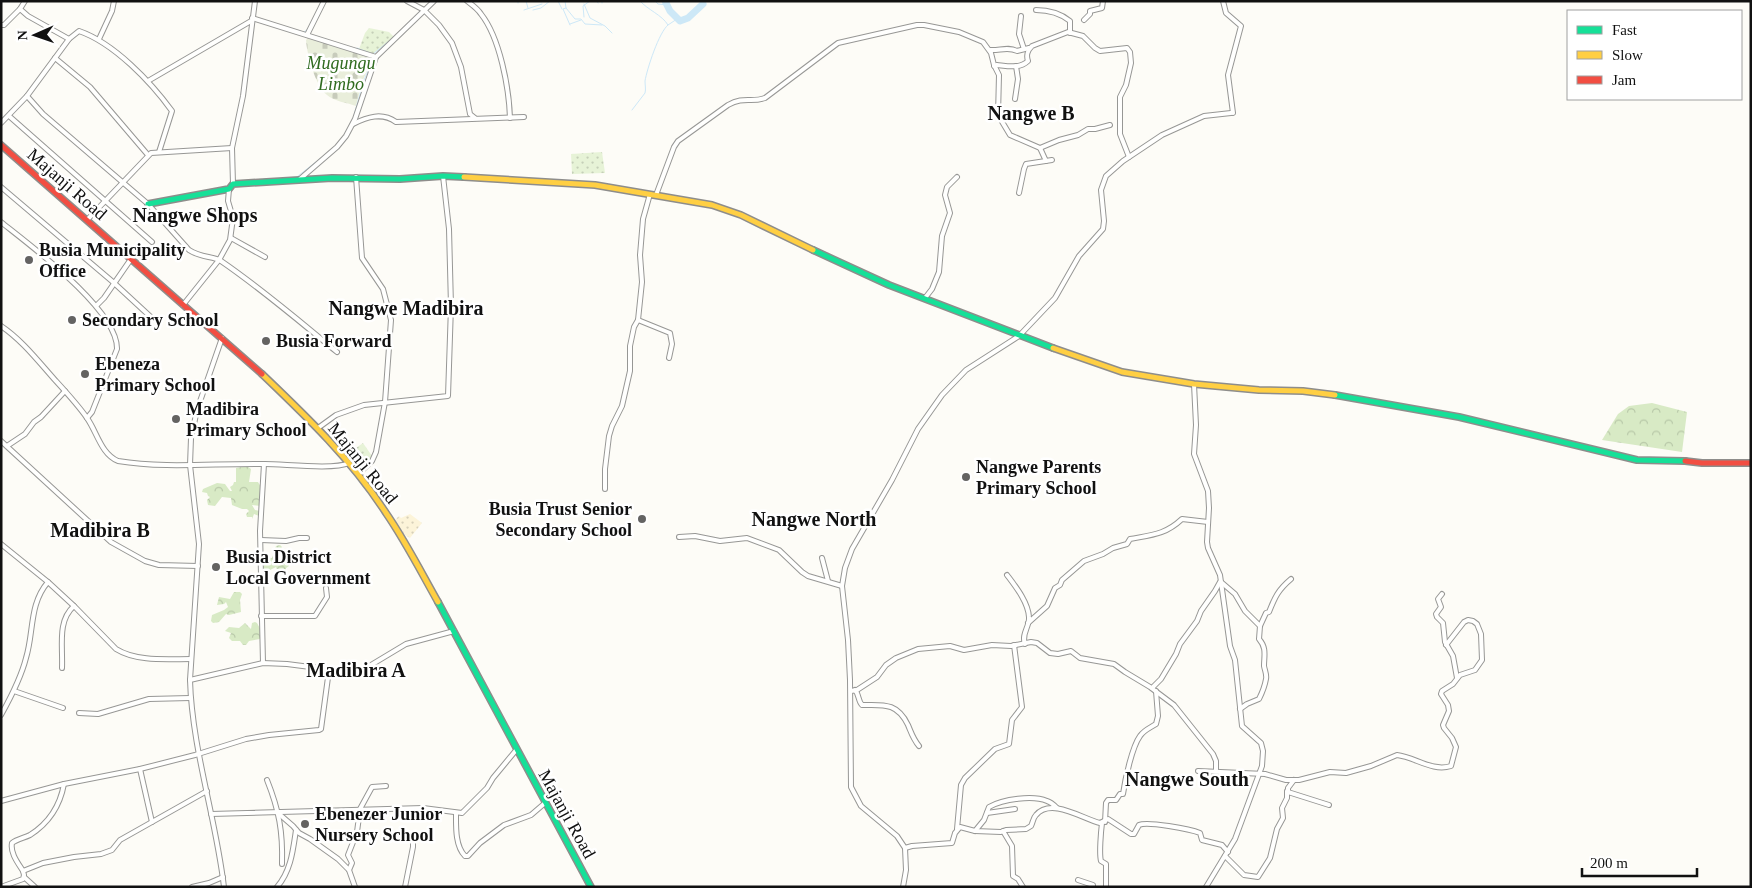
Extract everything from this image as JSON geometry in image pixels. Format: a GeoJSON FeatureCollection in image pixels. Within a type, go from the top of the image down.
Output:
{"type":"FeatureCollection","features":[{"type":"Feature","properties":{"kind":"street"},"geometry":{"type":"LineString","coordinates":[[1,26],[20,9],[25,1]]}},
{"type":"Feature","properties":{"kind":"street"},"geometry":{"type":"LineString","coordinates":[[99,39],[112,11],[114,1]]}},
{"type":"Feature","properties":{"kind":"street"},"geometry":{"type":"LineString","coordinates":[[183,305],[219,260],[231,238],[233,218],[228,201],[231,186],[232,148],[243,96],[255,1]]}},
{"type":"Feature","properties":{"kind":"street"},"geometry":{"type":"LineString","coordinates":[[307,35],[324,1]]}},
{"type":"Feature","properties":{"kind":"street"},"geometry":{"type":"LineString","coordinates":[[407,1],[424,10],[439,25],[452,43],[461,67],[470,114],[477,119]]}},
{"type":"Feature","properties":{"kind":"street"},"geometry":{"type":"LineString","coordinates":[[300,179],[337,147],[353,124],[376,57],[434,1]]}},
{"type":"Feature","properties":{"kind":"street"},"geometry":{"type":"LineString","coordinates":[[467,1],[482,14],[500,54],[510,118]]}},
{"type":"Feature","properties":{"kind":"street"},"geometry":{"type":"LineString","coordinates":[[1084,20],[1090,14],[1090,11],[1102,8],[1103,1]]}},
{"type":"Feature","properties":{"kind":"street"},"geometry":{"type":"LineString","coordinates":[[903,887],[906,863],[905,848],[897,836],[861,806],[851,787],[853,690],[842,586],[845,568],[852,549],[894,476],[918,429],[937,402],[966,370],[1019,336],[1055,298],[1079,256],[1103,229],[1101,190],[1104,181],[1112,170],[1151,142],[1196,119],[1204,116],[1232,113],[1228,74],[1241,26],[1226,13],[1223,1]]}},
{"type":"Feature","properties":{"kind":"street"},"geometry":{"type":"LineString","coordinates":[[20,9],[28,16],[70,39]]}},
{"type":"Feature","properties":{"kind":"street"},"geometry":{"type":"LineString","coordinates":[[1036,10],[1049,10],[1065,17],[1070,21],[1070,33]]}},
{"type":"Feature","properties":{"kind":"street"},"geometry":{"type":"LineString","coordinates":[[1021,16],[1019,34],[1024,49]]}},
{"type":"Feature","properties":{"kind":"street"},"geometry":{"type":"LineString","coordinates":[[148,81],[252,19],[376,57]]}},
{"type":"Feature","properties":{"kind":"street"},"geometry":{"type":"LineString","coordinates":[[605,489],[605,468],[609,436],[622,406],[628,383],[632,334],[638,320],[642,282],[640,255],[643,219],[674,147],[689,131],[736,100],[760,100],[765,98],[838,43],[924,25],[968,35],[983,42],[990,50],[994,66],[999,75],[998,115],[1010,135],[1040,148],[1046,161]]}},
{"type":"Feature","properties":{"kind":"street"},"geometry":{"type":"LineString","coordinates":[[1,123],[27,96],[70,39],[79,31],[99,39],[148,81],[172,111],[159,152]]}},
{"type":"Feature","properties":{"kind":"street"},"geometry":{"type":"LineString","coordinates":[[990,50],[1003,48],[1017,51],[1068,32],[1083,36],[1100,51],[1127,48],[1130,52],[1131,63],[1126,85],[1120,97],[1120,134],[1129,157]]}},
{"type":"Feature","properties":{"kind":"street"},"geometry":{"type":"LineString","coordinates":[[994,66],[1026,64],[1029,48]]}},
{"type":"Feature","properties":{"kind":"street"},"geometry":{"type":"LineString","coordinates":[[55,58],[90,87],[148,155]]}},
{"type":"Feature","properties":{"kind":"street"},"geometry":{"type":"LineString","coordinates":[[1015,99],[1018,79],[1016,66]]}},
{"type":"Feature","properties":{"kind":"street"},"geometry":{"type":"LineString","coordinates":[[27,96],[43,114],[148,204],[189,250],[197,255],[219,260],[278,304],[337,352]]}},
{"type":"Feature","properties":{"kind":"street"},"geometry":{"type":"LineString","coordinates":[[465,119],[470,114]]}},
{"type":"Feature","properties":{"kind":"street"},"geometry":{"type":"LineString","coordinates":[[9,116],[152,242]]}},
{"type":"Feature","properties":{"kind":"street"},"geometry":{"type":"LineString","coordinates":[[353,124],[378,116],[387,116],[396,122],[524,117]]}},
{"type":"Feature","properties":{"kind":"street"},"geometry":{"type":"LineString","coordinates":[[1040,148],[1078,135],[1088,129],[1110,126]]}},
{"type":"Feature","properties":{"kind":"street","name":"Majanji Road"},"geometry":{"type":"LineString","coordinates":[[1,145],[244,357],[318,428],[358,474],[386,512],[409,549],[592,887]]}},
{"type":"Feature","properties":{"kind":"street"},"geometry":{"type":"LineString","coordinates":[[87,220],[148,155],[159,152],[232,148]]}},
{"type":"Feature","properties":{"kind":"street"},"geometry":{"type":"LineString","coordinates":[[1019,193],[1026,164],[1052,160]]}},
{"type":"Feature","properties":{"kind":"street"},"geometry":{"type":"LineString","coordinates":[[318,428],[336,415],[350,409],[385,402],[448,396],[451,300],[449,229],[443,176]]}},
{"type":"Feature","properties":{"kind":"street"},"geometry":{"type":"LineString","coordinates":[[148,204],[231,186],[300,179],[356,177],[400,179],[443,176],[595,185],[653,194],[712,205],[734,213],[765,226],[847,267],[1019,336],[1111,369],[1194,384],[1259,390],[1303,391],[1401,406],[1459,417],[1637,460],[1673,460],[1702,464],[1751,463]]}},
{"type":"Feature","properties":{"kind":"street"},"geometry":{"type":"LineString","coordinates":[[356,177],[362,258],[383,289],[391,320],[385,402],[376,452],[372,461],[358,474]]}},
{"type":"Feature","properties":{"kind":"street"},"geometry":{"type":"LineString","coordinates":[[925,298],[932,289],[939,272],[942,236],[950,213],[945,195],[947,187],[957,177]]}},
{"type":"Feature","properties":{"kind":"street"},"geometry":{"type":"LineString","coordinates":[[1,188],[113,282],[153,319]]}},
{"type":"Feature","properties":{"kind":"street"},"geometry":{"type":"LineString","coordinates":[[1,222],[96,305],[118,341],[118,349],[92,412],[87,418]]}},
{"type":"Feature","properties":{"kind":"street"},"geometry":{"type":"LineString","coordinates":[[231,238],[265,257]]}},
{"type":"Feature","properties":{"kind":"street"},"geometry":{"type":"LineString","coordinates":[[96,305],[104,298],[113,282],[131,259]]}},
{"type":"Feature","properties":{"kind":"street"},"geometry":{"type":"LineString","coordinates":[[638,320],[670,333],[672,344],[669,358]]}},
{"type":"Feature","properties":{"kind":"street"},"geometry":{"type":"LineString","coordinates":[[1,326],[12,333],[32,353],[65,391],[87,418],[106,451],[113,459],[121,462],[190,465],[264,464],[336,466],[349,463]]}},
{"type":"Feature","properties":{"kind":"street"},"geometry":{"type":"LineString","coordinates":[[222,338],[194,422],[190,450],[190,465],[198,522],[198,566],[190,698],[224,887]]}},
{"type":"Feature","properties":{"kind":"street"},"geometry":{"type":"LineString","coordinates":[[1194,384],[1196,425],[1194,454],[1208,491],[1208,548],[1219,571],[1221,581],[1230,646],[1235,660],[1242,726],[1263,747],[1259,775],[1235,839],[1206,887]]}},
{"type":"Feature","properties":{"kind":"street"},"geometry":{"type":"LineString","coordinates":[[7,446],[25,434],[34,422],[65,391]]}},
{"type":"Feature","properties":{"kind":"street"},"geometry":{"type":"LineString","coordinates":[[1,441],[111,542],[145,561],[170,566],[198,566]]}},
{"type":"Feature","properties":{"kind":"street"},"geometry":{"type":"LineString","coordinates":[[263,663],[261,540],[264,464]]}},
{"type":"Feature","properties":{"kind":"street"},"geometry":{"type":"LineString","coordinates":[[1028,623],[1047,606],[1055,588],[1060,585],[1062,580],[1084,561],[1103,554],[1112,548],[1128,544],[1130,539],[1170,530],[1182,519],[1208,522]]}},
{"type":"Feature","properties":{"kind":"street"},"geometry":{"type":"LineString","coordinates":[[679,537],[695,536],[720,541],[746,538],[779,550],[808,576],[842,586]]}},
{"type":"Feature","properties":{"kind":"street"},"geometry":{"type":"LineString","coordinates":[[261,540],[286,541],[308,538]]}},
{"type":"Feature","properties":{"kind":"street"},"geometry":{"type":"LineString","coordinates":[[1,544],[48,582],[122,653],[143,658],[191,659]]}},
{"type":"Feature","properties":{"kind":"street"},"geometry":{"type":"LineString","coordinates":[[822,558],[828,581]]}},
{"type":"Feature","properties":{"kind":"street"},"geometry":{"type":"LineString","coordinates":[[1007,575],[1019,591],[1029,618],[1024,640],[1025,644]]}},
{"type":"Feature","properties":{"kind":"street"},"geometry":{"type":"LineString","coordinates":[[1240,710],[1247,704],[1259,699],[1267,677],[1264,666],[1265,654],[1263,644],[1259,639],[1260,626],[1273,604],[1273,598],[1290,579]]}},
{"type":"Feature","properties":{"kind":"street"},"geometry":{"type":"LineString","coordinates":[[1221,581],[1235,594],[1245,610],[1260,626]]}},
{"type":"Feature","properties":{"kind":"street"},"geometry":{"type":"LineString","coordinates":[[1106,887],[1106,864],[1101,861],[1100,856],[1102,850],[1101,832],[1106,802],[1108,800],[1116,800],[1120,794],[1123,794],[1139,736],[1146,729],[1156,724],[1158,716],[1154,690],[1180,644],[1197,622],[1201,611],[1221,581]]}},
{"type":"Feature","properties":{"kind":"street"},"geometry":{"type":"LineString","coordinates":[[1,715],[14,691],[26,660],[33,610],[38,597],[48,582]]}},
{"type":"Feature","properties":{"kind":"street"},"geometry":{"type":"LineString","coordinates":[[261,616],[315,616],[326,597],[326,588]]}},
{"type":"Feature","properties":{"kind":"street"},"geometry":{"type":"LineString","coordinates":[[1442,594],[1438,599],[1441,607],[1436,614],[1443,623],[1446,646],[1453,656],[1457,678]]}},
{"type":"Feature","properties":{"kind":"street"},"geometry":{"type":"LineString","coordinates":[[62,668],[64,621],[68,612],[74,606]]}},
{"type":"Feature","properties":{"kind":"street"},"geometry":{"type":"LineString","coordinates":[[1198,771],[1265,774],[1286,780],[1294,780],[1330,772],[1346,773],[1371,766],[1397,755],[1434,766],[1451,766],[1456,747],[1443,725],[1449,711],[1442,691],[1453,684],[1460,675],[1475,670],[1482,660],[1481,634],[1477,624],[1468,620],[1464,622],[1446,646]]}},
{"type":"Feature","properties":{"kind":"street"},"geometry":{"type":"LineString","coordinates":[[190,680],[263,663],[349,672],[366,668],[406,644],[454,630]]}},
{"type":"Feature","properties":{"kind":"street"},"geometry":{"type":"LineString","coordinates":[[853,690],[878,677],[886,665],[896,658],[918,649],[950,646],[964,650],[992,645],[1037,643],[1050,653],[1071,652],[1080,658],[1114,664],[1154,690],[1174,705],[1213,754],[1216,761],[1216,771]]}},
{"type":"Feature","properties":{"kind":"street"},"geometry":{"type":"LineString","coordinates":[[905,848],[952,843],[957,829],[961,785],[964,778],[995,749],[1009,744],[1012,720],[1022,707],[1014,645]]}},
{"type":"Feature","properties":{"kind":"street"},"geometry":{"type":"LineString","coordinates":[[1,801],[64,784],[196,756],[200,753],[246,739],[319,730],[321,729],[329,670]]}},
{"type":"Feature","properties":{"kind":"street"},"geometry":{"type":"LineString","coordinates":[[853,690],[858,693],[862,705],[882,705],[896,709],[906,721],[913,738],[919,746]]}},
{"type":"Feature","properties":{"kind":"street"},"geometry":{"type":"LineString","coordinates":[[14,691],[63,708]]}},
{"type":"Feature","properties":{"kind":"street"},"geometry":{"type":"LineString","coordinates":[[79,713],[98,714],[149,699],[190,698]]}},
{"type":"Feature","properties":{"kind":"street"},"geometry":{"type":"LineString","coordinates":[[211,814],[423,808],[462,813],[487,788],[517,749]]}},
{"type":"Feature","properties":{"kind":"street"},"geometry":{"type":"LineString","coordinates":[[140,769],[152,822]]}},
{"type":"Feature","properties":{"kind":"street"},"geometry":{"type":"LineString","coordinates":[[267,780],[274,798],[283,839],[282,864]]}},
{"type":"Feature","properties":{"kind":"street"},"geometry":{"type":"LineString","coordinates":[[957,829],[960,827],[975,831],[1003,831],[1030,828],[1034,816],[1041,810],[1057,808],[1104,822],[1108,819],[1131,834],[1134,834],[1139,825],[1147,822],[1190,830],[1200,834],[1202,840],[1222,846],[1244,875],[1258,877],[1270,858],[1277,829],[1283,818],[1282,808],[1287,798],[1287,791],[1294,780]]}},
{"type":"Feature","properties":{"kind":"street"},"geometry":{"type":"LineString","coordinates":[[35,887],[24,877],[11,847],[12,844],[34,832],[52,814],[59,804],[64,784]]}},
{"type":"Feature","properties":{"kind":"street"},"geometry":{"type":"LineString","coordinates":[[349,870],[352,863],[348,855],[357,832],[360,809],[372,787],[386,786]]}},
{"type":"Feature","properties":{"kind":"street"},"geometry":{"type":"LineString","coordinates":[[23,872],[43,863],[101,854],[112,850],[120,840],[207,791]]}},
{"type":"Feature","properties":{"kind":"street"},"geometry":{"type":"LineString","coordinates":[[1287,791],[1329,805]]}},
{"type":"Feature","properties":{"kind":"street"},"geometry":{"type":"LineString","coordinates":[[975,831],[988,813],[989,807],[1007,800],[1030,798],[1049,801],[1057,808]]}},
{"type":"Feature","properties":{"kind":"street"},"geometry":{"type":"LineString","coordinates":[[456,813],[458,844],[461,852],[468,856],[480,843],[504,825],[531,814],[545,803]]}},
{"type":"Feature","properties":{"kind":"street"},"geometry":{"type":"LineString","coordinates":[[988,813],[1015,809]]}},
{"type":"Feature","properties":{"kind":"street"},"geometry":{"type":"LineString","coordinates":[[278,813],[296,830],[338,859],[349,870],[355,887]]}},
{"type":"Feature","properties":{"kind":"street"},"geometry":{"type":"LineString","coordinates":[[277,887],[290,864],[296,830]]}},
{"type":"Feature","properties":{"kind":"street"},"geometry":{"type":"LineString","coordinates":[[1003,831],[1012,846],[1013,876],[1018,879],[1023,887]]}},
{"type":"Feature","properties":{"kind":"street"},"geometry":{"type":"LineString","coordinates":[[405,887],[413,847],[413,834]]}},
{"type":"Feature","properties":{"kind":"street"},"geometry":{"type":"LineString","coordinates":[[1,886],[24,877]]}},
{"type":"Feature","properties":{"kind":"street"},"geometry":{"type":"LineString","coordinates":[[192,887],[223,877]]}},
{"type":"Feature","properties":{"kind":"street"},"geometry":{"type":"LineString","coordinates":[[1078,880],[1093,885],[1093,887]]}},
{"type":"Feature","properties":{"kind":"green space"},"geometry":{"type":"Polygon","coordinates":[[[369,28],[389,32],[394,37],[373,54],[359,49],[369,28]]]}},
{"type":"Feature","properties":{"kind":"green space","name":"Mugungu Limbo"},"geometry":{"type":"Polygon","coordinates":[[[308,38],[373,58],[363,80],[356,106],[333,99],[323,90],[315,77],[310,61],[306,40],[308,38]]]}},
{"type":"Feature","properties":{"kind":"green space"},"geometry":{"type":"Polygon","coordinates":[[[602,152],[605,173],[572,174],[571,154],[602,152]]]}},
{"type":"Feature","properties":{"kind":"green space"},"geometry":{"type":"Polygon","coordinates":[[[1652,403],[1687,412],[1682,452],[1602,440],[1618,414],[1629,406],[1652,403]]]}},
{"type":"Feature","properties":{"kind":"green space"},"geometry":{"type":"Polygon","coordinates":[[[363,443],[372,456],[362,466],[349,453],[363,443]]]}},
{"type":"Feature","properties":{"kind":"green space"},"geometry":{"type":"Polygon","coordinates":[[[247,466],[251,469],[249,482],[258,482],[261,487],[261,506],[252,505],[255,510],[260,511],[259,516],[254,514],[252,519],[252,517],[247,517],[246,514],[249,511],[232,505],[231,498],[222,497],[215,506],[208,505],[207,500],[210,497],[207,493],[202,492],[203,489],[217,483],[225,484],[232,491],[230,487],[236,482],[236,468],[247,466]]]}},
{"type":"Feature","properties":{"kind":"green space"},"geometry":{"type":"Polygon","coordinates":[[[280,545],[282,547],[276,554],[277,558],[280,559],[286,550],[285,561],[289,564],[284,575],[278,573],[276,567],[270,570],[263,569],[265,557],[272,558],[276,546],[280,545]]]}},
{"type":"Feature","properties":{"kind":"green space"},"geometry":{"type":"Polygon","coordinates":[[[234,592],[242,594],[240,600],[241,612],[226,614],[219,622],[213,623],[211,621],[212,615],[228,607],[226,602],[217,605],[219,597],[230,599],[234,592]]]}},
{"type":"Feature","properties":{"kind":"green space"},"geometry":{"type":"Polygon","coordinates":[[[255,622],[263,634],[260,639],[249,641],[246,645],[243,645],[240,641],[232,641],[229,638],[231,633],[225,631],[229,627],[239,628],[245,623],[251,629],[252,623],[255,622]]]}},
{"type":"Feature","properties":{"kind":"sand"},"geometry":{"type":"Polygon","coordinates":[[[410,514],[422,523],[410,538],[405,535],[395,520],[399,516],[401,518],[410,514]]]}},
{"type":"Feature","properties":{"kind":"waterway"},"geometry":{"type":"LineString","coordinates":[[403,1],[407,3]]}},
{"type":"Feature","properties":{"kind":"waterway"},"geometry":{"type":"LineString","coordinates":[[526,1],[528,8]]}},
{"type":"Feature","properties":{"kind":"waterway"},"geometry":{"type":"LineString","coordinates":[[533,10],[541,8],[550,1]]}},
{"type":"Feature","properties":{"kind":"waterway"},"geometry":{"type":"LineString","coordinates":[[558,1],[562,9]]}},
{"type":"Feature","properties":{"kind":"waterway"},"geometry":{"type":"LineString","coordinates":[[565,1],[566,8],[575,19],[581,19],[585,24],[602,25]]}},
{"type":"Feature","properties":{"kind":"waterway"},"geometry":{"type":"LineString","coordinates":[[584,17],[583,6],[590,1]]}},
{"type":"Feature","properties":{"kind":"waterway"},"geometry":{"type":"LineString","coordinates":[[640,1],[668,25],[677,19]]}},
{"type":"Feature","properties":{"kind":"waterway"},"geometry":{"type":"LineString","coordinates":[[655,1],[658,4],[667,5]]}},
{"type":"Feature","properties":{"kind":"waterway"},"geometry":{"type":"LineString","coordinates":[[665,1],[670,11],[680,21],[688,18],[703,4]]}},
{"type":"Feature","properties":{"kind":"waterway"},"geometry":{"type":"LineString","coordinates":[[703,4],[706,1]]}},
{"type":"Feature","properties":{"kind":"waterway"},"geometry":{"type":"LineString","coordinates":[[524,10],[542,4]]}},
{"type":"Feature","properties":{"kind":"waterway"},"geometry":{"type":"LineString","coordinates":[[584,4],[590,18],[605,26],[612,33]]}},
{"type":"Feature","properties":{"kind":"waterway"},"geometry":{"type":"LineString","coordinates":[[566,8],[563,9],[570,25]]}},
{"type":"Feature","properties":{"kind":"waterway"},"geometry":{"type":"LineString","coordinates":[[570,24],[581,20]]}},
{"type":"Feature","properties":{"kind":"waterway"},"geometry":{"type":"LineString","coordinates":[[632,110],[645,93],[645,81],[651,60],[657,43],[668,25]]}},
{"type":"Feature","properties":{"kind":"waterway"},"geometry":{"type":"LineString","coordinates":[[300,31],[304,32],[308,29]]}},
{"type":"Feature","properties":{"kind":"waterway"},"geometry":{"type":"LineString","coordinates":[[357,48],[373,54],[394,37]]}},
{"type":"Feature","properties":{"kind":"waterway"},"geometry":{"type":"LineString","coordinates":[[352,122],[372,58]]}},
{"type":"Feature","properties":{"kind":"waterway"},"geometry":{"type":"LineString","coordinates":[[298,176],[321,158]]}},
{"type":"Feature","properties":{"kind":"traffic: fast"},"geometry":{"type":"LineString","coordinates":[[148,204],[229,189],[233,184],[332,178],[400,179],[443,176],[464,177]]}},
{"type":"Feature","properties":{"kind":"traffic: fast"},"geometry":{"type":"LineString","coordinates":[[813,250],[889,285],[1053,348]]}},
{"type":"Feature","properties":{"kind":"traffic: fast"},"geometry":{"type":"LineString","coordinates":[[1335,395],[1459,417],[1637,460],[1685,461]]}},
{"type":"Feature","properties":{"kind":"traffic: fast"},"geometry":{"type":"LineString","coordinates":[[438,602],[591,887]]}},
{"type":"Feature","properties":{"kind":"traffic: slow"},"geometry":{"type":"LineString","coordinates":[[464,177],[595,185],[712,205],[741,215],[813,250]]}},
{"type":"Feature","properties":{"kind":"traffic: slow"},"geometry":{"type":"LineString","coordinates":[[1053,348],[1122,372],[1194,384],[1335,395]]}},
{"type":"Feature","properties":{"kind":"traffic: slow"},"geometry":{"type":"LineString","coordinates":[[262,374],[312,423],[359,475],[400,535],[438,602]]}},
{"type":"Feature","properties":{"kind":"traffic: jam"},"geometry":{"type":"LineString","coordinates":[[1,145],[262,374]]}},
{"type":"Feature","properties":{"kind":"traffic: jam"},"geometry":{"type":"LineString","coordinates":[[1685,461],[1751,463]]}},
{"type":"Feature","properties":{"kind":"place","name":"Busia Municipality Office"},"geometry":{"type":"Point","coordinates":[29,260]}},
{"type":"Feature","properties":{"kind":"place","name":"Secondary School"},"geometry":{"type":"Point","coordinates":[72,320]}},
{"type":"Feature","properties":{"kind":"place","name":"Busia Forward"},"geometry":{"type":"Point","coordinates":[266,341]}},
{"type":"Feature","properties":{"kind":"place","name":"Ebeneza Primary School"},"geometry":{"type":"Point","coordinates":[85,374]}},
{"type":"Feature","properties":{"kind":"place","name":"Madibira Primary School"},"geometry":{"type":"Point","coordinates":[176,419]}},
{"type":"Feature","properties":{"kind":"place","name":"Nangwe Parents Primary School"},"geometry":{"type":"Point","coordinates":[966,477]}},
{"type":"Feature","properties":{"kind":"place","name":"Busia Trust Senior Secondary School"},"geometry":{"type":"Point","coordinates":[642,519]}},
{"type":"Feature","properties":{"kind":"place","name":"Busia District Local Government"},"geometry":{"type":"Point","coordinates":[216,567]}},
{"type":"Feature","properties":{"kind":"place","name":"Ebenezer Junior Nursery School"},"geometry":{"type":"Point","coordinates":[305,824]}},
{"type":"Feature","properties":{"kind":"district","name":"Nangwe B"},"geometry":{"type":"Point","coordinates":[1031,113]}},
{"type":"Feature","properties":{"kind":"district","name":"Nangwe Shops"},"geometry":{"type":"Point","coordinates":[195,215]}},
{"type":"Feature","properties":{"kind":"district","name":"Nangwe Madibira"},"geometry":{"type":"Point","coordinates":[406,308]}},
{"type":"Feature","properties":{"kind":"district","name":"Nangwe North"},"geometry":{"type":"Point","coordinates":[814,519]}},
{"type":"Feature","properties":{"kind":"district","name":"Madibira B"},"geometry":{"type":"Point","coordinates":[100,530]}},
{"type":"Feature","properties":{"kind":"district","name":"Madibira A"},"geometry":{"type":"Point","coordinates":[356,670]}},
{"type":"Feature","properties":{"kind":"district","name":"Nangwe South"},"geometry":{"type":"Point","coordinates":[1187,779]}}]}
